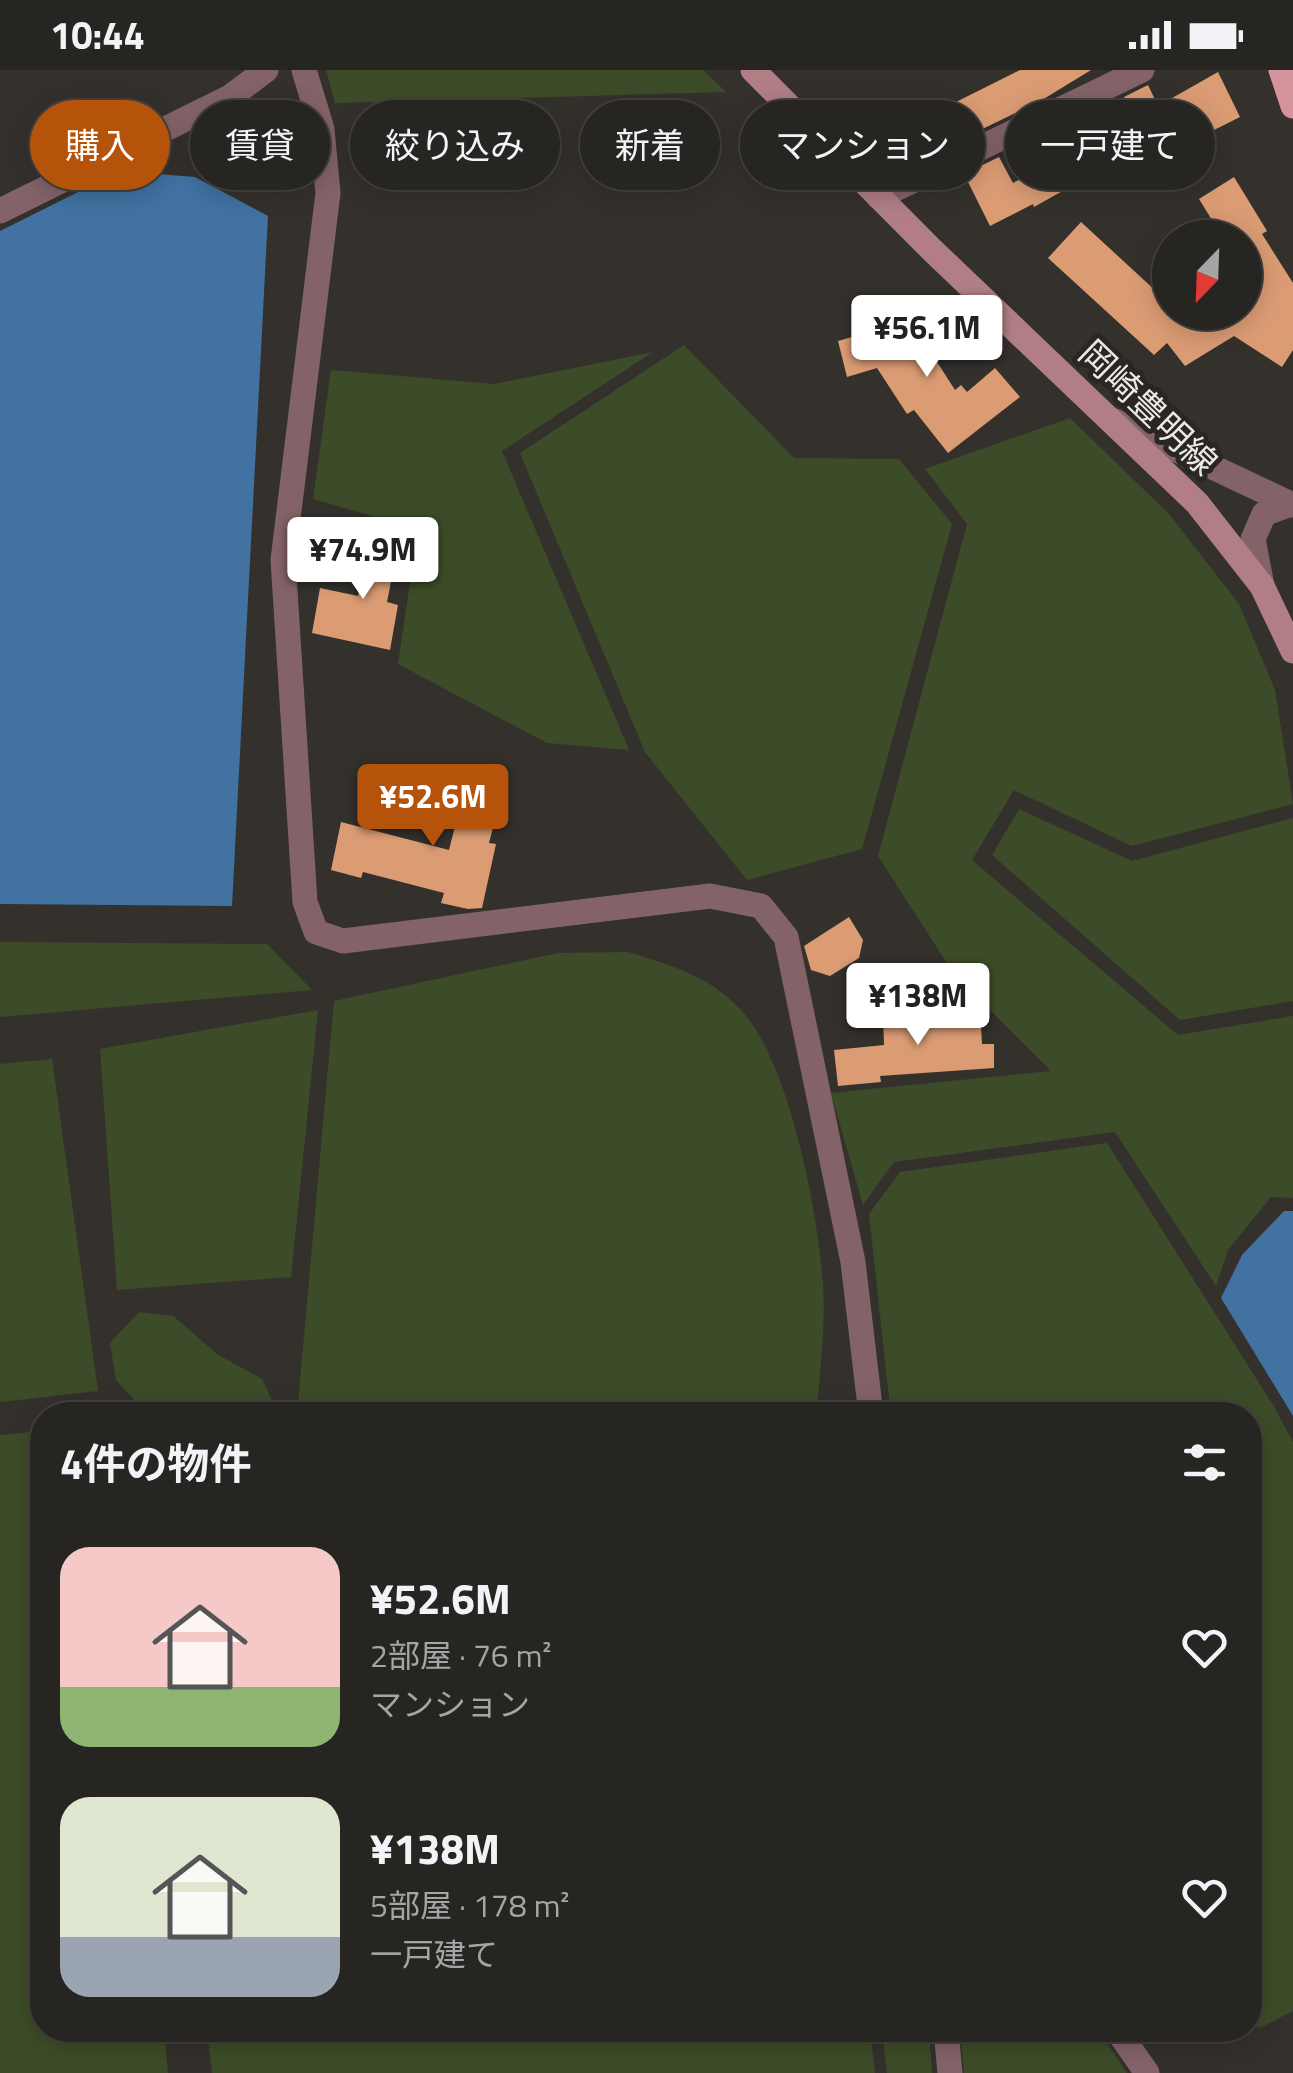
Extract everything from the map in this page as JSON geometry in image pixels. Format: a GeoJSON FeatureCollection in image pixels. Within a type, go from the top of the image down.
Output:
{"type":"FeatureCollection","features":[{"type":"Feature","properties":{"kind":"main road","name":"岡崎豊明線"},"geometry":{"type":"LineString","coordinates":[[753,70],[1197,504],[1262,586],[1293,651]]}},
{"type":"Feature","properties":{"kind":"main road"},"geometry":{"type":"LineString","coordinates":[[1281,70],[1293,106]]}},
{"type":"Feature","properties":{"kind":"street"},"geometry":{"type":"LineString","coordinates":[[0,211],[230,97],[266,70]]}},
{"type":"Feature","properties":{"kind":"street"},"geometry":{"type":"LineString","coordinates":[[304,70],[322,129],[328,193],[284,560],[305,902],[316,932],[343,941],[710,896],[761,906],[786,938],[853,1262],[870,1402]]}},
{"type":"Feature","properties":{"kind":"street"},"geometry":{"type":"LineString","coordinates":[[879,196],[1142,70]]}},
{"type":"Feature","properties":{"kind":"street"},"geometry":{"type":"LineString","coordinates":[[1115,421],[1292,504]]}},
{"type":"Feature","properties":{"kind":"street"},"geometry":{"type":"LineString","coordinates":[[1262,586],[1253,539],[1264,514],[1292,504]]}},
{"type":"Feature","properties":{"kind":"street"},"geometry":{"type":"LineString","coordinates":[[947,2042],[950,2073]]}},
{"type":"Feature","properties":{"kind":"street"},"geometry":{"type":"LineString","coordinates":[[1125,2042],[1147,2073]]}},
{"type":"Feature","properties":{"kind":"green space"},"geometry":{"type":"Polygon","coordinates":[[[326,70],[703,70],[726,92],[350,100],[335,103],[326,70]]]}},
{"type":"Feature","properties":{"kind":"green space"},"geometry":{"type":"Polygon","coordinates":[[[684,345],[794,458],[899,459],[952,524],[862,849],[747,880],[645,752],[520,453],[684,345]]]}},
{"type":"Feature","properties":{"kind":"green space"},"geometry":{"type":"Polygon","coordinates":[[[653,352],[502,451],[629,750],[547,743],[398,664],[418,529],[313,499],[331,370],[494,384],[653,352]]]}},
{"type":"Feature","properties":{"kind":"green space"},"geometry":{"type":"Polygon","coordinates":[[[1070,418],[1169,514],[1239,604],[1275,690],[1293,804],[1132,846],[1014,790],[972,860],[1178,1035],[1293,1016],[1293,1198],[1271,1197],[1228,1250],[1216,1286],[1115,1132],[894,1162],[863,1205],[831,1093],[1051,1071],[954,974],[878,856],[967,524],[925,469],[1070,418]]]}},
{"type":"Feature","properties":{"kind":"green space"},"geometry":{"type":"Polygon","coordinates":[[[1019,809],[1132,861],[1293,818],[1293,1001],[1180,1020],[992,855],[1019,809]]]}},
{"type":"Feature","properties":{"kind":"green space"},"geometry":{"type":"Polygon","coordinates":[[[0,942],[267,944],[312,990],[0,1017],[0,942]]]}},
{"type":"Feature","properties":{"kind":"green space"},"geometry":{"type":"Polygon","coordinates":[[[628,952],[689,973],[729,998],[758,1034],[787,1101],[815,1219],[824,1317],[818,1402],[298,1402],[334,1001],[558,953],[628,952]]]}},
{"type":"Feature","properties":{"kind":"green space"},"geometry":{"type":"Polygon","coordinates":[[[318,1010],[291,1277],[117,1290],[100,1049],[318,1010]]]}},
{"type":"Feature","properties":{"kind":"green space"},"geometry":{"type":"Polygon","coordinates":[[[52,1059],[98,1391],[0,1402],[0,1064],[52,1059]]]}},
{"type":"Feature","properties":{"kind":"green space"},"geometry":{"type":"Polygon","coordinates":[[[1107,1143],[1293,1442],[1293,2011],[1262,2027],[1262,1402],[890,1402],[869,1214],[900,1172],[1107,1143]]]}},
{"type":"Feature","properties":{"kind":"green space"},"geometry":{"type":"Polygon","coordinates":[[[139,1312],[173,1316],[217,1354],[262,1379],[273,1402],[136,1402],[116,1380],[110,1343],[139,1312]]]}},
{"type":"Feature","properties":{"kind":"green space"},"geometry":{"type":"Polygon","coordinates":[[[30,1432],[30,2042],[165,2042],[168,2073],[0,2073],[0,1435],[30,1432]]]}},
{"type":"Feature","properties":{"kind":"green space"},"geometry":{"type":"Polygon","coordinates":[[[208,2042],[871,2042],[875,2073],[212,2073],[208,2042]]]}},
{"type":"Feature","properties":{"kind":"green space"},"geometry":{"type":"Polygon","coordinates":[[[883,2042],[930,2042],[932,2073],[887,2073],[883,2042]]]}},
{"type":"Feature","properties":{"kind":"green space"},"geometry":{"type":"Polygon","coordinates":[[[961,2042],[1106,2042],[1127,2073],[964,2073],[961,2042]]]}},
{"type":"Feature","properties":{"kind":"water"},"geometry":{"type":"Polygon","coordinates":[[[170,175],[190,177],[190,190],[219,190],[268,216],[232,906],[0,904],[0,231],[82,190],[170,190],[170,175]]]}},
{"type":"Feature","properties":{"kind":"water"},"geometry":{"type":"Polygon","coordinates":[[[1284,1211],[1293,1211],[1293,1416],[1221,1298],[1242,1255],[1284,1211]]]}},
{"type":"Feature","properties":{"kind":"building"},"geometry":{"type":"Polygon","coordinates":[[[1020,70],[1091,70],[1042,100],[1005,100],[1005,118],[985,128],[985,100],[960,100],[1020,70]]]}},
{"type":"Feature","properties":{"kind":"building"},"geometry":{"type":"Polygon","coordinates":[[[1218,72],[1240,117],[1215,130],[1215,100],[1169,100],[1218,72]]]}},
{"type":"Feature","properties":{"kind":"building"},"geometry":{"type":"Polygon","coordinates":[[[1148,85],[1155,100],[1126,100],[1124,97],[1148,85]]]}},
{"type":"Feature","properties":{"kind":"building"},"geometry":{"type":"Polygon","coordinates":[[[999,157],[1005,168],[1005,190],[1064,190],[990,226],[972,190],[985,190],[985,164],[999,157]]]}},
{"type":"Feature","properties":{"kind":"building"},"geometry":{"type":"Polygon","coordinates":[[[1234,177],[1260,220],[1212,220],[1199,199],[1234,177]]]}},
{"type":"Feature","properties":{"kind":"building"},"geometry":{"type":"Polygon","coordinates":[[[1081,222],[1152,287],[1152,330],[1262,330],[1262,234],[1293,283],[1293,350],[1282,367],[1234,336],[1185,366],[1167,343],[1154,355],[1048,258],[1081,222]]]}},
{"type":"Feature","properties":{"kind":"building"},"geometry":{"type":"Polygon","coordinates":[[[954,308],[921,337],[955,390],[961,385],[967,392],[995,368],[1020,397],[948,453],[914,410],[907,414],[877,368],[847,377],[838,341],[954,308]]]}},
{"type":"Feature","properties":{"kind":"building"},"geometry":{"type":"Polygon","coordinates":[[[370,535],[399,541],[387,602],[398,605],[390,650],[312,633],[320,588],[358,596],[370,535]]]}},
{"type":"Feature","properties":{"kind":"building"},"geometry":{"type":"Polygon","coordinates":[[[470,767],[506,778],[489,843],[496,844],[482,908],[441,903],[444,893],[363,872],[361,878],[331,870],[341,822],[449,850],[470,767]]]}},
{"type":"Feature","properties":{"kind":"building"},"geometry":{"type":"Polygon","coordinates":[[[849,917],[863,940],[859,958],[830,976],[811,970],[804,946],[849,917]]]}},
{"type":"Feature","properties":{"kind":"building"},"geometry":{"type":"Polygon","coordinates":[[[980,1010],[982,1044],[994,1044],[994,1068],[880,1076],[881,1082],[838,1086],[834,1050],[884,1045],[883,1013],[980,1010]]]}}]}
